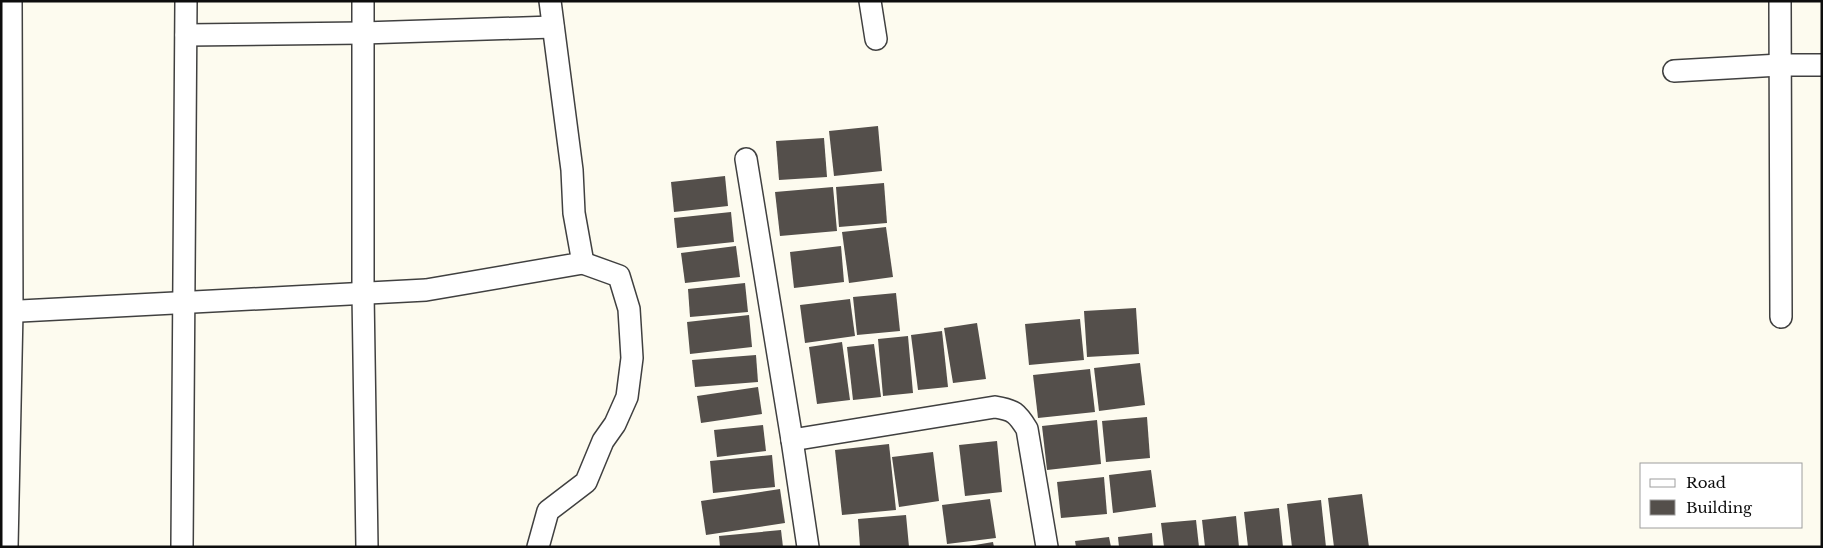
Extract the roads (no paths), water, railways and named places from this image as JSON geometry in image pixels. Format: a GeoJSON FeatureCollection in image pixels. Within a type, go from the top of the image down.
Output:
{"type":"FeatureCollection","features":[{"type":"Feature","properties":{"kind":"street"},"geometry":{"type":"LineString","coordinates":[[7,547],[7,312],[11,1]]}},
{"type":"Feature","properties":{"kind":"street"},"geometry":{"type":"LineString","coordinates":[[182,547],[186,1]]}},
{"type":"Feature","properties":{"kind":"street"},"geometry":{"type":"LineString","coordinates":[[363,1],[367,547]]}},
{"type":"Feature","properties":{"kind":"street"},"geometry":{"type":"LineString","coordinates":[[550,1],[572,170],[574,213],[583,263]]}},
{"type":"Feature","properties":{"kind":"street"},"geometry":{"type":"LineString","coordinates":[[870,1],[876,39]]}},
{"type":"Feature","properties":{"kind":"street"},"geometry":{"type":"LineString","coordinates":[[1780,1],[1781,317]]}},
{"type":"Feature","properties":{"kind":"street"},"geometry":{"type":"LineString","coordinates":[[186,36],[552,27]]}},
{"type":"Feature","properties":{"kind":"street"},"geometry":{"type":"LineString","coordinates":[[1674,71],[1780,65],[1822,65]]}},
{"type":"Feature","properties":{"kind":"street"},"geometry":{"type":"LineString","coordinates":[[746,158],[808,547]]}},
{"type":"Feature","properties":{"kind":"street"},"geometry":{"type":"LineString","coordinates":[[7,312],[426,290],[583,263],[619,276],[628,309],[632,358],[627,397],[615,424],[603,441],[586,482],[548,511],[538,547]]}},
{"type":"Feature","properties":{"kind":"street"},"geometry":{"type":"LineString","coordinates":[[792,440],[995,407],[1011,409],[1020,417],[1027,429],[1047,547]]}}]}
